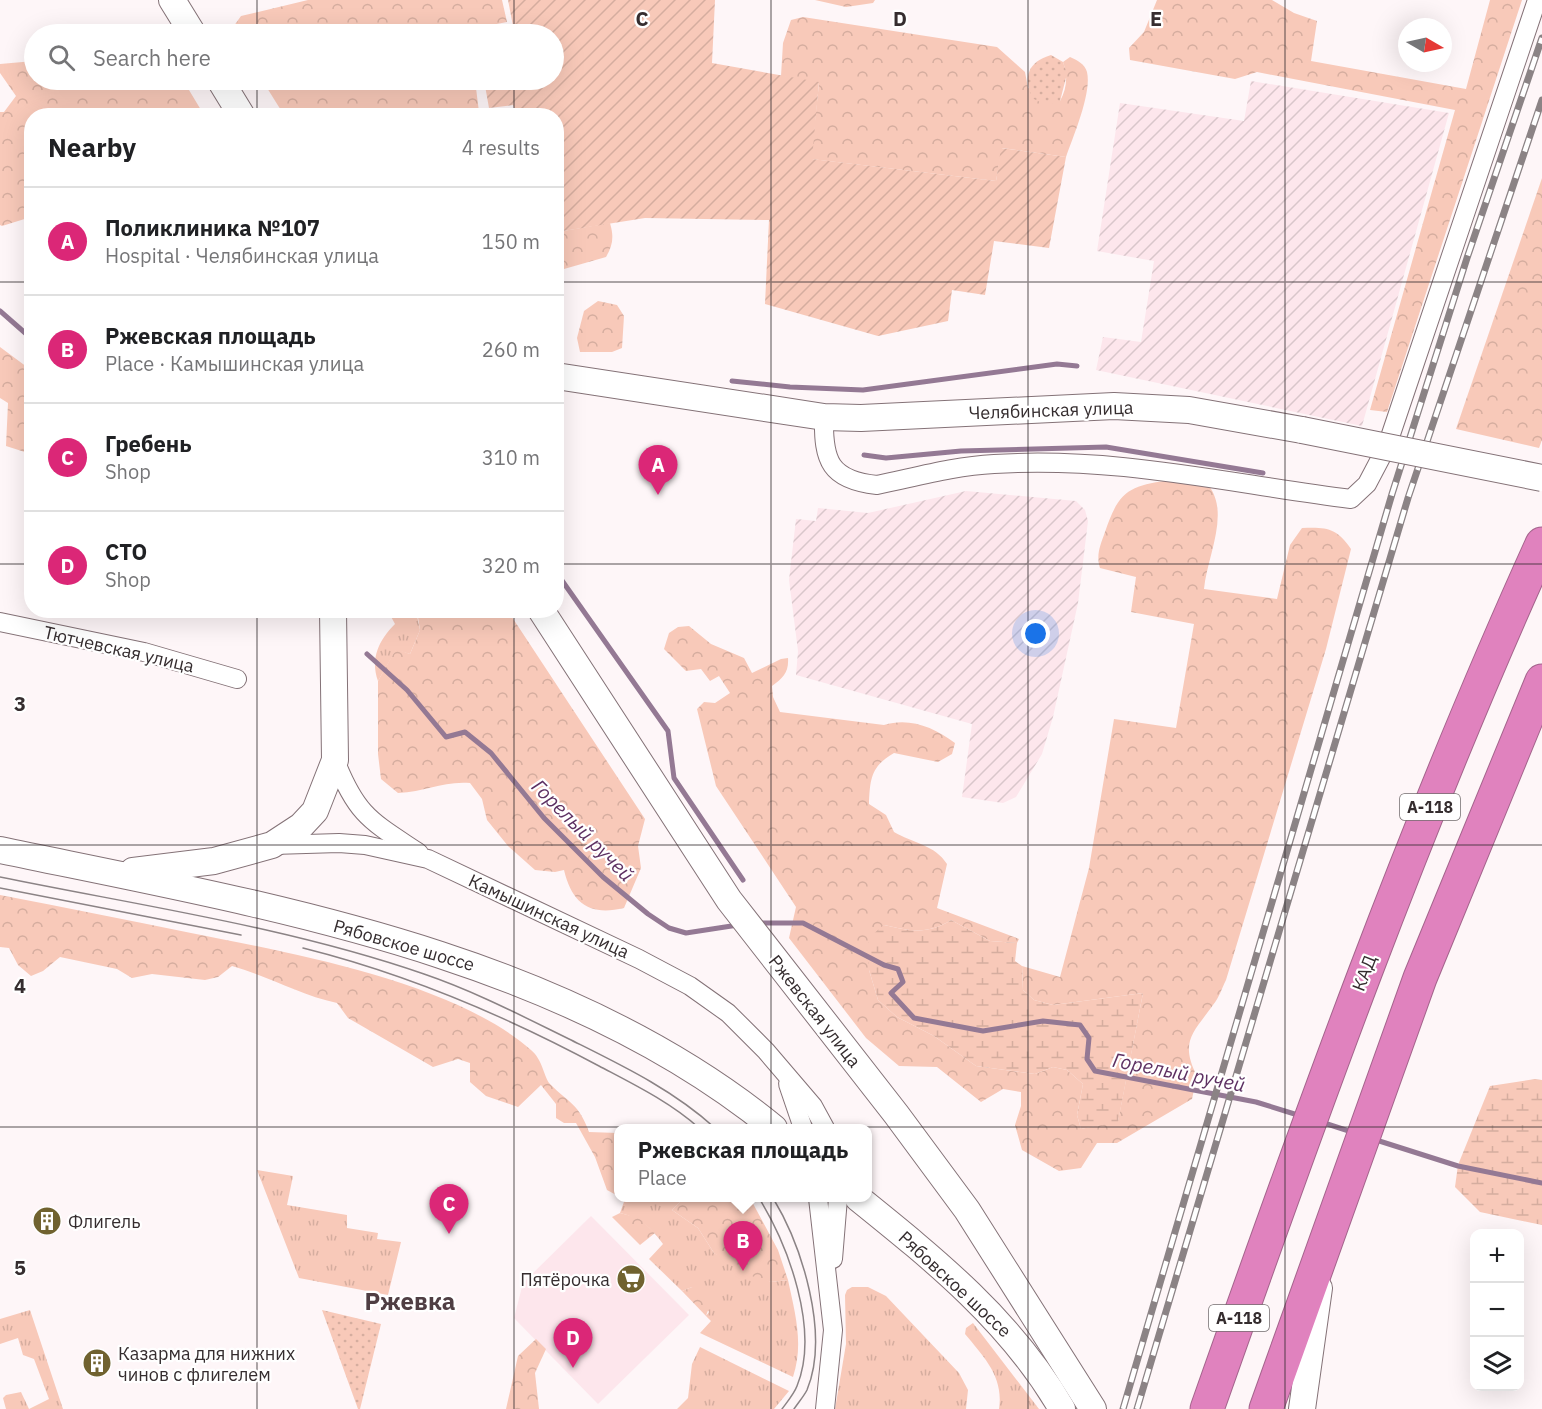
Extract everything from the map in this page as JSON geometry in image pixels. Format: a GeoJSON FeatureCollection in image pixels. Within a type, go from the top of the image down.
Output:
{"type":"FeatureCollection","features":[{"type":"Feature","properties":{"kind":"highway","name":"КАД"},"geometry":{"type":"LineString","coordinates":[[1207,1409],[1326,1073],[1485,671],[1542,544]]}},
{"type":"Feature","properties":{"kind":"highway","name":"А-118"},"geometry":{"type":"LineString","coordinates":[[1266,1409],[1462,872],[1542,681]]}},
{"type":"Feature","properties":{"kind":"main road"},"geometry":{"type":"LineString","coordinates":[[172,0],[187,24]]}},
{"type":"Feature","properties":{"kind":"main road"},"geometry":{"type":"LineString","coordinates":[[226,90],[237,108]]}},
{"type":"Feature","properties":{"kind":"main road","name":"Челябинская улица"},"geometry":{"type":"LineString","coordinates":[[564,377],[824,417],[861,418],[1114,406],[1188,410],[1542,477]]}},
{"type":"Feature","properties":{"kind":"main road"},"geometry":{"type":"LineString","coordinates":[[97,871],[170,868],[214,861],[272,846],[301,826],[315,811],[335,760],[333,618]]}},
{"type":"Feature","properties":{"kind":"main road","name":"Ржевская улица"},"geometry":{"type":"LineString","coordinates":[[546,618],[729,900],[896,1113],[967,1210],[1093,1409]]}},
{"type":"Feature","properties":{"kind":"main road","name":"Рябовское шоссе"},"geometry":{"type":"LineString","coordinates":[[0,850],[356,929],[419,946],[496,974],[601,1020],[702,1075],[769,1124]]}},
{"type":"Feature","properties":{"kind":"main road","name":"Рябовское шоссе"},"geometry":{"type":"LineString","coordinates":[[864,1202],[935,1260],[999,1322],[1043,1376],[1062,1409]]}},
{"type":"Feature","properties":{"kind":"main road"},"geometry":{"type":"LineString","coordinates":[[1302,1409],[1326,1243]]}},
{"type":"Feature","properties":{"kind":"street"},"geometry":{"type":"LineString","coordinates":[[824,417],[824,438],[833,467],[844,478],[858,483],[877,485],[958,468],[992,464],[1103,465],[1147,468],[1351,499],[1367,484],[1387,446],[1537,0]]}},
{"type":"Feature","properties":{"kind":"street","name":"Тютчевская улица"},"geometry":{"type":"LineString","coordinates":[[0,622],[144,652],[237,679]]}},
{"type":"Feature","properties":{"kind":"street"},"geometry":{"type":"LineString","coordinates":[[335,760],[356,805],[371,822],[428,859]]}},
{"type":"Feature","properties":{"kind":"street","name":"Камышинская улица"},"geometry":{"type":"LineString","coordinates":[[272,846],[339,843],[365,845],[428,859],[690,986],[728,1013],[766,1051],[813,1106],[823,1124]]}},
{"type":"Feature","properties":{"kind":"street","name":"Камышинская улица"},"geometry":{"type":"LineString","coordinates":[[786,1077],[802,1124]]}},
{"type":"Feature","properties":{"kind":"street"},"geometry":{"type":"LineString","coordinates":[[819,1202],[830,1282],[833,1330],[825,1409]]}},
{"type":"Feature","properties":{"kind":"street"},"geometry":{"type":"LineString","coordinates":[[830,1282],[838,1202]]}},
{"type":"Feature","properties":{"kind":"shaded area"},"geometry":{"type":"Polygon","coordinates":[[[1251,81],[1449,113],[1362,426],[1096,370],[1103,337],[1141,342],[1154,261],[1097,251],[1120,103],[1244,121],[1251,81]]]}},
{"type":"Feature","properties":{"kind":"shaded area"},"geometry":{"type":"Polygon","coordinates":[[[966,491],[1076,501],[1085,510],[1088,521],[1078,603],[1053,717],[1042,754],[1016,797],[1003,803],[962,797],[972,724],[796,675],[798,651],[789,580],[796,519],[816,521],[818,508],[868,513],[966,491]]]}},
{"type":"Feature","properties":{"kind":"shaded area"},"geometry":{"type":"Polygon","coordinates":[[[591,1216],[689,1315],[598,1404],[514,1318],[523,1283],[591,1216]]]}},
{"type":"Feature","properties":{"kind":"green space"},"geometry":{"type":"Polygon","coordinates":[[[308,0],[502,0],[507,22],[497,24],[235,24],[241,16],[308,0]]]}},
{"type":"Feature","properties":{"kind":"green space"},"geometry":{"type":"Polygon","coordinates":[[[508,0],[715,0],[712,63],[819,82],[812,159],[996,181],[1001,148],[1066,157],[1049,248],[994,241],[985,295],[952,290],[948,321],[878,336],[765,304],[769,220],[645,218],[564,231],[564,108],[514,108],[513,105],[489,108],[486,90],[564,90],[564,24],[513,24],[508,0]]]}},
{"type":"Feature","properties":{"kind":"green space"},"geometry":{"type":"Polygon","coordinates":[[[815,0],[875,0],[873,3],[846,7],[815,0]]]}},
{"type":"Feature","properties":{"kind":"green space"},"geometry":{"type":"Polygon","coordinates":[[[1157,0],[1272,0],[1294,13],[1317,21],[1311,61],[1466,89],[1490,0],[1522,0],[1387,412],[1370,410],[1455,110],[1257,72],[1235,79],[1130,60],[1129,48],[1144,32],[1157,0]]]}},
{"type":"Feature","properties":{"kind":"green space"},"geometry":{"type":"Polygon","coordinates":[[[803,17],[997,47],[1025,72],[1028,88],[1060,101],[1066,82],[1063,62],[1070,57],[1075,59],[1086,69],[1088,81],[1081,115],[1066,157],[1002,148],[996,181],[811,159],[819,83],[781,76],[783,43],[791,20],[803,17]]]}},
{"type":"Feature","properties":{"kind":"green space"},"geometry":{"type":"Polygon","coordinates":[[[1051,55],[1063,62],[1067,74],[1060,101],[1046,105],[1032,98],[1028,77],[1037,62],[1051,55]]]}},
{"type":"Feature","properties":{"kind":"green space"},"geometry":{"type":"Polygon","coordinates":[[[24,62],[24,90],[189,90],[200,108],[24,108],[24,219],[2,226],[0,225],[0,112],[4,112],[16,96],[0,73],[0,64],[24,62]]]}},
{"type":"Feature","properties":{"kind":"green space"},"geometry":{"type":"Polygon","coordinates":[[[268,90],[476,90],[478,108],[280,108],[268,90]]]}},
{"type":"Feature","properties":{"kind":"green space"},"geometry":{"type":"Polygon","coordinates":[[[1542,178],[1542,440],[1539,448],[1456,429],[1542,178]]]}},
{"type":"Feature","properties":{"kind":"green space"},"geometry":{"type":"Polygon","coordinates":[[[610,223],[612,241],[606,257],[564,269],[564,231],[610,223]]]}},
{"type":"Feature","properties":{"kind":"green space"},"geometry":{"type":"Polygon","coordinates":[[[598,301],[617,305],[624,316],[622,348],[612,352],[580,352],[577,338],[584,311],[598,301]]]}},
{"type":"Feature","properties":{"kind":"green space"},"geometry":{"type":"Polygon","coordinates":[[[0,347],[24,365],[24,452],[6,446],[8,403],[0,398],[0,347]]]}},
{"type":"Feature","properties":{"kind":"green space"},"geometry":{"type":"Polygon","coordinates":[[[1173,480],[1209,486],[1215,497],[1218,509],[1216,536],[1204,589],[1277,599],[1290,545],[1302,528],[1331,530],[1341,537],[1351,549],[1326,649],[1226,980],[1217,999],[1191,1038],[1189,1054],[1197,1076],[1192,1099],[1117,1143],[1097,1143],[1081,1168],[1059,1171],[1022,1150],[1015,1125],[1021,1106],[1021,1092],[1003,1089],[981,1102],[937,1067],[899,1066],[866,1038],[789,938],[796,907],[716,786],[697,709],[704,702],[715,703],[730,693],[719,676],[710,681],[701,669],[686,671],[664,649],[669,633],[678,627],[689,626],[711,644],[744,658],[752,673],[788,658],[784,674],[772,686],[773,697],[780,712],[884,725],[912,723],[939,732],[955,743],[952,754],[938,762],[894,753],[886,758],[873,774],[869,804],[886,815],[894,832],[930,848],[947,864],[937,908],[1019,939],[1017,943],[990,941],[951,920],[927,930],[902,929],[884,925],[869,970],[878,1000],[897,1017],[934,1036],[976,1066],[1035,1074],[1053,1067],[1067,1070],[1083,1084],[1077,1115],[1081,1129],[1118,1121],[1143,993],[1053,1005],[1034,1000],[1023,990],[1022,966],[1060,977],[1089,868],[1114,719],[1176,728],[1194,624],[1131,612],[1136,577],[1100,568],[1098,559],[1110,518],[1121,498],[1128,492],[1146,484],[1173,480]]]}},
{"type":"Feature","properties":{"kind":"green space"},"geometry":{"type":"Polygon","coordinates":[[[392,618],[417,618],[420,630],[410,654],[396,650],[378,681],[375,665],[380,643],[395,624],[392,618]]]}},
{"type":"Feature","properties":{"kind":"green space"},"geometry":{"type":"Polygon","coordinates":[[[418,618],[513,618],[645,819],[638,846],[641,868],[624,908],[601,910],[584,905],[572,891],[564,870],[555,872],[535,870],[508,846],[487,820],[482,799],[470,783],[398,793],[381,779],[378,754],[378,681],[396,649],[410,654],[420,630],[418,618]]]}},
{"type":"Feature","properties":{"kind":"green space"},"geometry":{"type":"Polygon","coordinates":[[[0,895],[275,950],[416,988],[498,1026],[531,1050],[550,1084],[578,1110],[589,1132],[614,1133],[614,1194],[607,1190],[595,1157],[576,1123],[564,1123],[556,1118],[556,1104],[541,1085],[518,1107],[486,1096],[470,1082],[470,1063],[458,1059],[433,1067],[348,1018],[337,1003],[232,966],[218,977],[205,980],[152,974],[132,978],[117,969],[60,957],[43,971],[31,976],[18,965],[9,948],[0,947],[0,895]]]}},
{"type":"Feature","properties":{"kind":"green space"},"geometry":{"type":"Polygon","coordinates":[[[951,920],[990,941],[1017,943],[1015,961],[1022,966],[1023,990],[1034,1000],[1053,1005],[1143,993],[1118,1122],[1081,1129],[1077,1115],[1083,1084],[1067,1070],[1053,1067],[1035,1074],[976,1066],[934,1036],[897,1017],[878,1000],[869,970],[867,946],[872,935],[884,925],[902,929],[927,930],[951,920]]]}},
{"type":"Feature","properties":{"kind":"green space"},"geometry":{"type":"Polygon","coordinates":[[[1542,1080],[1542,1225],[1480,1212],[1455,1187],[1458,1165],[1490,1086],[1542,1080]]]}},
{"type":"Feature","properties":{"kind":"green space"},"geometry":{"type":"Polygon","coordinates":[[[257,1170],[293,1176],[287,1205],[347,1215],[347,1228],[378,1233],[377,1239],[401,1242],[388,1295],[299,1278],[257,1170]]]}},
{"type":"Feature","properties":{"kind":"green space"},"geometry":{"type":"Polygon","coordinates":[[[624,1202],[680,1202],[672,1210],[698,1228],[714,1253],[771,1282],[788,1280],[796,1316],[798,1341],[793,1377],[700,1333],[711,1321],[706,1316],[709,1312],[692,1287],[682,1291],[649,1259],[663,1244],[654,1233],[639,1221],[620,1213],[624,1202]]]}},
{"type":"Feature","properties":{"kind":"green space"},"geometry":{"type":"Polygon","coordinates":[[[680,1202],[752,1202],[778,1250],[788,1280],[771,1282],[745,1274],[714,1253],[698,1228],[672,1210],[680,1202]]]}},
{"type":"Feature","properties":{"kind":"green space"},"geometry":{"type":"Polygon","coordinates":[[[620,1213],[639,1218],[655,1233],[640,1245],[612,1217],[620,1213]]]}},
{"type":"Feature","properties":{"kind":"green space"},"geometry":{"type":"Polygon","coordinates":[[[692,1287],[703,1289],[711,1302],[706,1316],[682,1291],[692,1287]]]}},
{"type":"Feature","properties":{"kind":"green space"},"geometry":{"type":"Polygon","coordinates":[[[852,1287],[868,1287],[886,1296],[959,1373],[968,1390],[966,1409],[835,1409],[846,1344],[845,1295],[852,1287]]]}},
{"type":"Feature","properties":{"kind":"green space"},"geometry":{"type":"Polygon","coordinates":[[[30,1310],[63,1409],[29,1409],[49,1399],[34,1359],[23,1355],[18,1338],[0,1344],[0,1319],[30,1310]]]}},
{"type":"Feature","properties":{"kind":"green space"},"geometry":{"type":"Polygon","coordinates":[[[322,1310],[381,1324],[360,1409],[358,1409],[322,1310]]]}},
{"type":"Feature","properties":{"kind":"green space"},"geometry":{"type":"Polygon","coordinates":[[[973,1323],[1039,1409],[999,1409],[998,1387],[991,1368],[965,1334],[966,1328],[973,1323]]]}},
{"type":"Feature","properties":{"kind":"green space"},"geometry":{"type":"Polygon","coordinates":[[[536,1339],[546,1349],[535,1373],[539,1409],[506,1409],[518,1356],[536,1339]]]}},
{"type":"Feature","properties":{"kind":"green space"},"geometry":{"type":"Polygon","coordinates":[[[700,1347],[789,1391],[774,1409],[677,1409],[688,1398],[692,1364],[700,1347]]]}},
{"type":"Feature","properties":{"kind":"green space"},"geometry":{"type":"Polygon","coordinates":[[[21,1392],[29,1409],[6,1409],[3,1398],[6,1395],[21,1392]]]}},
{"type":"Feature","properties":{"kind":"waterway","name":"Горелый ручей"},"geometry":{"type":"LineString","coordinates":[[0,311],[24,332]]}},
{"type":"Feature","properties":{"kind":"waterway"},"geometry":{"type":"LineString","coordinates":[[732,381],[790,387],[863,390],[1057,364],[1077,366]]}},
{"type":"Feature","properties":{"kind":"waterway"},"geometry":{"type":"LineString","coordinates":[[864,455],[886,458],[961,451],[1106,447],[1263,473]]}},
{"type":"Feature","properties":{"kind":"waterway"},"geometry":{"type":"LineString","coordinates":[[564,583],[668,731],[674,778],[743,880]]}},
{"type":"Feature","properties":{"kind":"waterway","name":"Горелый ручей"},"geometry":{"type":"LineString","coordinates":[[367,654],[407,690],[446,737],[465,732],[491,753],[544,818],[603,877],[648,914],[669,928],[686,933],[738,925]]}},
{"type":"Feature","properties":{"kind":"waterway","name":"Горелый ручей"},"geometry":{"type":"LineString","coordinates":[[756,923],[803,923],[884,965],[898,969],[903,982],[891,993],[914,1018],[983,1031],[1043,1021],[1080,1025],[1089,1038],[1087,1059],[1095,1071],[1256,1102],[1301,1116]]}},
{"type":"Feature","properties":{"kind":"waterway","name":"Горелый ручей"},"geometry":{"type":"LineString","coordinates":[[1321,1122],[1352,1132]]}},
{"type":"Feature","properties":{"kind":"waterway","name":"Горелый ручей"},"geometry":{"type":"LineString","coordinates":[[1373,1139],[1458,1166],[1542,1183]]}},
{"type":"Feature","properties":{"kind":"tram line"},"geometry":{"type":"LineString","coordinates":[[0,877],[268,930],[424,974],[498,1004],[627,1068],[681,1101],[710,1124]]}},
{"type":"Feature","properties":{"kind":"tram line"},"geometry":{"type":"LineString","coordinates":[[0,888],[241,935]]}},
{"type":"Feature","properties":{"kind":"tram line"},"geometry":{"type":"LineString","coordinates":[[303,948],[380,970],[491,1013],[563,1047],[638,1087],[664,1102],[694,1124]]}},
{"type":"Feature","properties":{"kind":"tram line"},"geometry":{"type":"LineString","coordinates":[[761,1202],[790,1263],[803,1314],[805,1340],[803,1364],[796,1389],[782,1409]]}},
{"type":"Feature","properties":{"kind":"tram line"},"geometry":{"type":"LineString","coordinates":[[775,1202],[794,1240],[803,1265],[814,1317],[813,1368],[807,1390],[794,1409]]}},
{"type":"Feature","properties":{"kind":"railway"},"geometry":{"type":"LineString","coordinates":[[1123,1409],[1392,494],[1467,258],[1542,38]]}},
{"type":"Feature","properties":{"kind":"railway"},"geometry":{"type":"LineString","coordinates":[[1137,1409],[1408,498],[1542,100]]}},
{"type":"Feature","properties":{"kind":"place","name":"Поликлиника №107"},"geometry":{"type":"Point","coordinates":[658,495]}},
{"type":"Feature","properties":{"kind":"place","name":"Флигель"},"geometry":{"type":"Point","coordinates":[47,1221]}},
{"type":"Feature","properties":{"kind":"place","name":"Гребень"},"geometry":{"type":"Point","coordinates":[449,1234]}},
{"type":"Feature","properties":{"kind":"place","name":"Ржевская площадь"},"geometry":{"type":"Point","coordinates":[743,1271]}},
{"type":"Feature","properties":{"kind":"place","name":"Пятёрочка"},"geometry":{"type":"Point","coordinates":[631,1279]}},
{"type":"Feature","properties":{"kind":"place","name":"Казарма для нижних чинов с флигелем"},"geometry":{"type":"Point","coordinates":[97,1363]}},
{"type":"Feature","properties":{"kind":"place","name":"СТО"},"geometry":{"type":"Point","coordinates":[573,1368]}},
{"type":"Feature","properties":{"kind":"district","name":"Ржевка"},"geometry":{"type":"Point","coordinates":[410,1301]}}]}
